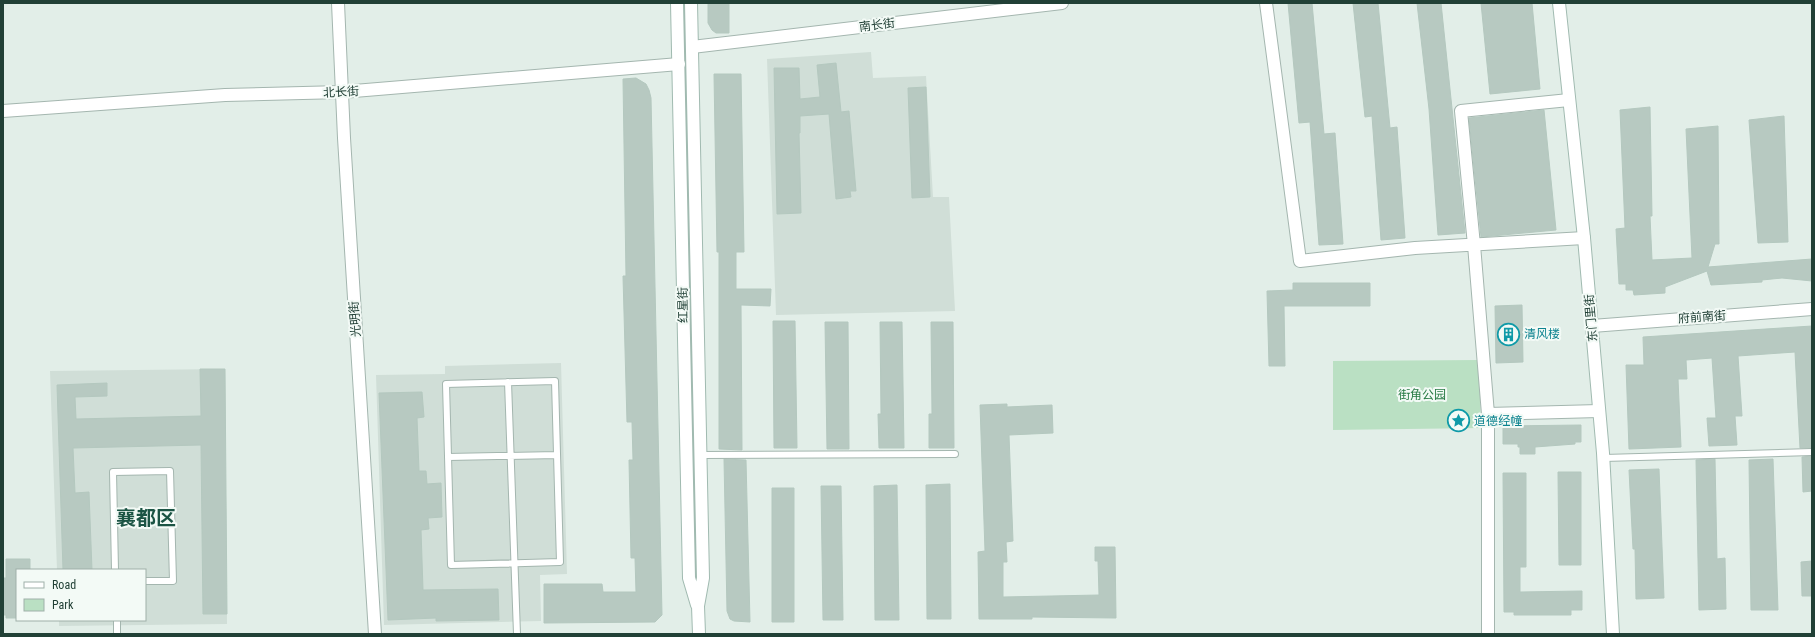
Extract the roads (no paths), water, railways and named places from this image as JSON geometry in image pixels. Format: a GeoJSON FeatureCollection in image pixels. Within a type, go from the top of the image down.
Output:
{"type":"FeatureCollection","features":[{"type":"Feature","properties":{"kind":"street","name":"光明街"},"geometry":{"type":"LineString","coordinates":[[338,3],[342,92],[375,634]]}},
{"type":"Feature","properties":{"kind":"street","name":"红星街"},"geometry":{"type":"LineString","coordinates":[[677,3],[689,578],[698,606]]}},
{"type":"Feature","properties":{"kind":"street","name":"红星街"},"geometry":{"type":"LineString","coordinates":[[691,3],[703,578],[698,606],[699,634]]}},
{"type":"Feature","properties":{"kind":"street","name":"南长街"},"geometry":{"type":"LineString","coordinates":[[692,47],[1062,3]]}},
{"type":"Feature","properties":{"kind":"street"},"geometry":{"type":"LineString","coordinates":[[1266,3],[1300,261],[1415,248],[1584,238]]}},
{"type":"Feature","properties":{"kind":"street","name":"东门里街"},"geometry":{"type":"LineString","coordinates":[[1559,3],[1584,238],[1604,458],[1613,634]]}},
{"type":"Feature","properties":{"kind":"street","name":"北长街"},"geometry":{"type":"LineString","coordinates":[[3,111],[225,95],[342,92],[679,64]]}},
{"type":"Feature","properties":{"kind":"street"},"geometry":{"type":"LineString","coordinates":[[1488,634],[1488,414],[1461,111],[1569,100]]}},
{"type":"Feature","properties":{"kind":"street","name":"府前南街"},"geometry":{"type":"LineString","coordinates":[[1592,326],[1812,309]]}},
{"type":"Feature","properties":{"kind":"street"},"geometry":{"type":"LineString","coordinates":[[1488,414],[1599,411]]}},
{"type":"Feature","properties":{"kind":"lane"},"geometry":{"type":"LineString","coordinates":[[555,381],[560,562],[451,565],[446,384],[508,382],[555,381]]}},
{"type":"Feature","properties":{"kind":"lane"},"geometry":{"type":"LineString","coordinates":[[508,382],[517,634]]}},
{"type":"Feature","properties":{"kind":"lane"},"geometry":{"type":"LineString","coordinates":[[1604,458],[1812,452]]}},
{"type":"Feature","properties":{"kind":"lane"},"geometry":{"type":"LineString","coordinates":[[448,458],[557,454]]}},
{"type":"Feature","properties":{"kind":"lane"},"geometry":{"type":"LineString","coordinates":[[700,455],[955,454]]}},
{"type":"Feature","properties":{"kind":"lane"},"geometry":{"type":"LineString","coordinates":[[115,569],[112,472],[170,471],[173,581],[146,582]]}},
{"type":"Feature","properties":{"kind":"lane"},"geometry":{"type":"LineString","coordinates":[[117,621],[117,634]]}},
{"type":"Feature","properties":{"kind":"place","name":"清风楼"},"geometry":{"type":"Point","coordinates":[1509,334]}},
{"type":"Feature","properties":{"kind":"place","name":"道德经幢"},"geometry":{"type":"Point","coordinates":[1459,421]}},
{"type":"Feature","properties":{"kind":"district","name":"襄都区"},"geometry":{"type":"Point","coordinates":[146,518]}},
{"type":"Feature","properties":{"kind":"park label","name":"街角公园"},"geometry":{"type":"Point","coordinates":[1422,395]}}]}
